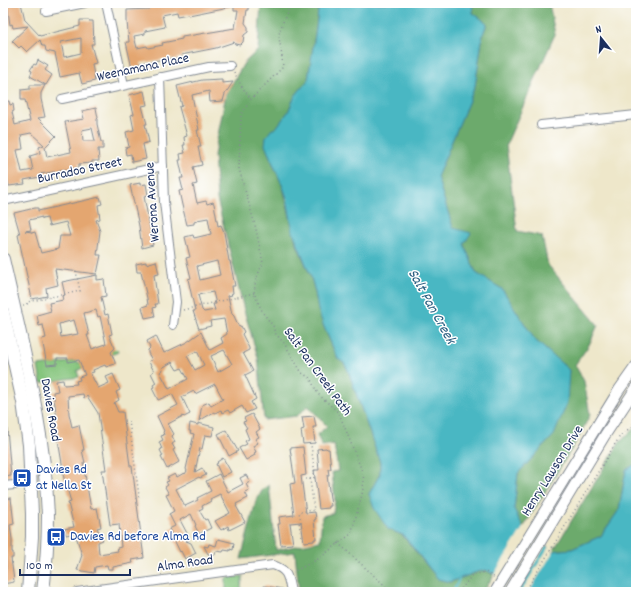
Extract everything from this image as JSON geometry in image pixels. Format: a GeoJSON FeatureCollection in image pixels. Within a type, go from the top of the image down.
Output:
{"type":"FeatureCollection","features":[{"type":"Feature","properties":{"kind":"highway","name":"Davies Road"},"geometry":{"type":"LineString","coordinates":[[3,259],[8,310],[29,445],[32,537],[28,592]]}},
{"type":"Feature","properties":{"kind":"highway","name":"Davies Road"},"geometry":{"type":"LineString","coordinates":[[8,310],[34,402],[42,456],[48,517],[43,592]]}},
{"type":"Feature","properties":{"kind":"main road","name":"Henry Lawson Drive"},"geometry":{"type":"LineString","coordinates":[[495,592],[595,429],[636,366]]}},
{"type":"Feature","properties":{"kind":"main road","name":"Henry Lawson Drive"},"geometry":{"type":"LineString","coordinates":[[510,592],[636,388]]}},
{"type":"Feature","properties":{"kind":"street"},"geometry":{"type":"LineString","coordinates":[[46,11],[85,3]]}},
{"type":"Feature","properties":{"kind":"street"},"geometry":{"type":"LineString","coordinates":[[106,3],[124,85]]}},
{"type":"Feature","properties":{"kind":"street","name":"Weenamana Place"},"geometry":{"type":"LineString","coordinates":[[62,99],[215,66],[230,66]]}},
{"type":"Feature","properties":{"kind":"street","name":"Werona Avenue"},"geometry":{"type":"LineString","coordinates":[[160,77],[165,213],[176,302],[173,325]]}},
{"type":"Feature","properties":{"kind":"street"},"geometry":{"type":"LineString","coordinates":[[541,125],[636,115]]}},
{"type":"Feature","properties":{"kind":"street","name":"Burradoo Street"},"geometry":{"type":"LineString","coordinates":[[3,201],[163,166]]}},
{"type":"Feature","properties":{"kind":"street"},"geometry":{"type":"LineString","coordinates":[[3,486],[15,485]]}},
{"type":"Feature","properties":{"kind":"street","name":"Alma Road"},"geometry":{"type":"LineString","coordinates":[[77,592],[272,565],[280,567],[288,575]]}},
{"type":"Feature","properties":{"kind":"street"},"geometry":{"type":"LineString","coordinates":[[288,575],[291,592]]}},
{"type":"Feature","properties":{"kind":"path"},"geometry":{"type":"LineString","coordinates":[[175,311],[254,293],[256,279],[263,262],[255,225],[239,170],[241,115],[251,99],[283,67],[279,37],[292,3]]}},
{"type":"Feature","properties":{"kind":"path"},"geometry":{"type":"LineString","coordinates":[[230,66],[251,99]]}},
{"type":"Feature","properties":{"kind":"path"},"geometry":{"type":"LineString","coordinates":[[8,310],[27,304],[27,302],[80,291],[76,271],[77,269]]}},
{"type":"Feature","properties":{"kind":"path","name":"Salt Pan Creek Path"},"geometry":{"type":"LineString","coordinates":[[254,293],[263,313],[273,326],[275,333],[284,343],[302,373],[310,378],[318,394],[339,413],[362,471],[364,480],[362,495],[358,504],[356,519],[351,534],[318,559],[288,575]]}},
{"type":"Feature","properties":{"kind":"path"},"geometry":{"type":"LineString","coordinates":[[129,421],[139,496],[138,499]]}},
{"type":"Feature","properties":{"kind":"path"},"geometry":{"type":"LineString","coordinates":[[525,592],[620,436],[636,421]]}},
{"type":"Feature","properties":{"kind":"path"},"geometry":{"type":"LineString","coordinates":[[306,479],[314,478],[315,474],[311,445]]}},
{"type":"Feature","properties":{"kind":"path"},"geometry":{"type":"LineString","coordinates":[[301,536],[299,512],[314,510],[310,479]]}},
{"type":"Feature","properties":{"kind":"path"},"geometry":{"type":"LineString","coordinates":[[338,543],[392,592]]}},
{"type":"Feature","properties":{"kind":"path"},"geometry":{"type":"LineString","coordinates":[[459,592],[472,576],[486,572],[498,580]]}},
{"type":"Feature","properties":{"kind":"green space"},"geometry":{"type":"Polygon","coordinates":[[[261,3],[319,3],[308,80],[295,96],[288,112],[276,128],[271,130],[267,150],[283,187],[296,242],[311,277],[324,327],[338,359],[344,363],[348,370],[380,462],[380,474],[369,494],[388,529],[402,535],[438,579],[450,582],[486,570],[494,575],[483,592],[299,592],[295,552],[241,559],[256,501],[263,489],[269,485],[276,550],[320,541],[322,516],[333,513],[335,501],[332,472],[338,471],[334,444],[322,446],[317,435],[327,426],[308,406],[297,416],[264,420],[258,358],[244,310],[217,199],[214,155],[226,94],[244,63],[258,50],[261,3]]]}},
{"type":"Feature","properties":{"kind":"green space"},"geometry":{"type":"Polygon","coordinates":[[[472,3],[549,3],[555,34],[506,145],[517,231],[542,236],[548,265],[598,325],[589,345],[575,365],[584,381],[590,415],[576,442],[523,528],[514,509],[518,473],[554,435],[569,370],[535,340],[502,289],[476,273],[464,244],[453,228],[437,177],[475,86],[483,34],[487,24],[473,13],[472,3]]]}},
{"type":"Feature","properties":{"kind":"green space"},"geometry":{"type":"Polygon","coordinates":[[[117,349],[118,352],[82,367],[77,371],[79,377],[41,383],[38,366],[77,361],[78,363],[117,349]]]}},
{"type":"Feature","properties":{"kind":"green space"},"geometry":{"type":"Polygon","coordinates":[[[636,426],[636,464],[626,470],[619,510],[601,536],[572,549],[553,551],[619,443],[636,426]]]}},
{"type":"Feature","properties":{"kind":"green space"},"geometry":{"type":"Polygon","coordinates":[[[243,576],[240,592],[226,592],[226,578],[243,576]]]}},
{"type":"Feature","properties":{"kind":"water","name":"Salt Pan Creek"},"geometry":{"type":"Polygon","coordinates":[[[319,3],[472,3],[473,13],[487,23],[483,34],[475,86],[437,177],[453,228],[471,233],[464,244],[476,273],[502,289],[535,340],[569,370],[567,403],[554,435],[518,473],[514,509],[523,528],[553,551],[572,549],[601,536],[619,510],[626,470],[636,464],[636,592],[523,592],[486,570],[450,582],[438,579],[403,535],[388,529],[374,508],[369,494],[380,474],[380,462],[348,370],[344,363],[338,359],[324,327],[318,310],[311,277],[293,232],[287,198],[265,145],[266,137],[271,130],[276,128],[288,112],[295,96],[308,80],[319,3]]]}},
{"type":"Feature","properties":{"kind":"pier"},"geometry":{"type":"Polygon","coordinates":[[[524,526],[547,544],[518,591],[493,576],[524,526]]]}},
{"type":"Feature","properties":{"kind":"pier"},"geometry":{"type":"Polygon","coordinates":[[[549,546],[555,549],[529,592],[521,592],[549,546]]]}},
{"type":"Feature","properties":{"kind":"building"},"geometry":{"type":"Polygon","coordinates":[[[7,3],[21,3],[25,20],[40,36],[80,26],[80,20],[93,21],[94,44],[91,44],[96,63],[92,64],[95,81],[82,84],[79,73],[60,77],[55,53],[46,51],[45,46],[42,46],[40,40],[27,52],[21,46],[19,48],[12,41],[28,26],[13,28],[12,24],[10,25],[7,3]],[[81,38],[61,42],[64,57],[81,53],[81,38]]]}},
{"type":"Feature","properties":{"kind":"building"},"geometry":{"type":"Polygon","coordinates":[[[157,3],[249,3],[249,10],[247,10],[245,23],[248,27],[248,32],[244,35],[243,42],[240,45],[235,44],[234,42],[216,48],[181,55],[182,57],[173,60],[172,58],[140,63],[141,66],[132,68],[126,42],[129,42],[127,10],[149,9],[148,5],[157,3]],[[234,6],[189,15],[178,16],[177,12],[162,15],[165,27],[145,31],[145,34],[134,36],[137,48],[147,46],[148,48],[163,45],[162,43],[182,39],[182,37],[235,28],[238,10],[234,10],[234,6]]]}},
{"type":"Feature","properties":{"kind":"building"},"geometry":{"type":"Polygon","coordinates":[[[38,60],[48,66],[45,70],[52,75],[46,85],[30,76],[32,71],[30,70],[34,64],[36,65],[38,60]]]}},
{"type":"Feature","properties":{"kind":"building"},"geometry":{"type":"Polygon","coordinates":[[[222,79],[222,83],[233,82],[225,94],[223,101],[210,102],[209,91],[192,95],[199,130],[197,130],[201,147],[198,147],[202,165],[193,167],[197,184],[193,185],[197,203],[206,201],[207,204],[213,202],[218,226],[221,225],[224,232],[235,286],[232,286],[232,295],[228,296],[232,314],[239,327],[241,326],[244,332],[242,334],[249,348],[249,350],[243,353],[253,371],[245,375],[256,399],[251,402],[255,409],[246,413],[242,406],[230,413],[228,410],[222,413],[221,410],[215,413],[214,412],[199,421],[202,405],[209,402],[211,406],[223,399],[215,384],[195,394],[194,391],[182,397],[190,414],[168,424],[174,434],[172,436],[175,442],[172,444],[175,449],[173,450],[179,462],[167,469],[161,457],[163,456],[160,450],[162,449],[159,442],[163,440],[161,436],[164,435],[164,431],[157,416],[178,405],[172,394],[158,400],[152,388],[156,383],[151,373],[154,371],[149,361],[152,360],[148,353],[150,348],[147,341],[156,336],[164,353],[187,342],[201,332],[210,350],[223,343],[221,338],[227,334],[224,319],[210,321],[211,326],[199,329],[193,311],[195,311],[188,279],[191,278],[186,258],[190,257],[185,237],[193,235],[194,238],[211,234],[208,218],[197,220],[194,224],[187,225],[179,191],[183,190],[180,178],[183,178],[179,160],[181,160],[180,154],[185,153],[183,145],[185,145],[184,137],[187,136],[179,107],[182,106],[177,86],[202,80],[222,79]],[[217,261],[197,266],[200,280],[220,275],[217,261]],[[213,292],[198,295],[202,310],[204,312],[215,310],[213,304],[216,304],[213,292]],[[224,350],[211,356],[218,372],[232,364],[224,350]],[[197,351],[187,356],[195,370],[204,365],[197,351]],[[172,362],[162,368],[163,370],[160,372],[169,389],[188,379],[182,368],[177,370],[172,362]]]}},
{"type":"Feature","properties":{"kind":"building"},"geometry":{"type":"Polygon","coordinates":[[[30,85],[45,85],[41,93],[41,99],[45,117],[38,118],[56,136],[45,147],[47,157],[71,152],[65,122],[84,119],[82,111],[96,108],[98,118],[97,124],[101,142],[103,142],[103,149],[98,149],[99,161],[79,164],[79,168],[40,174],[40,177],[24,180],[25,184],[9,186],[3,162],[3,102],[9,101],[10,105],[13,104],[14,111],[12,112],[15,125],[30,121],[25,100],[21,100],[21,90],[30,89],[30,85]],[[92,128],[82,130],[83,141],[95,141],[92,128]],[[31,133],[21,135],[23,149],[17,150],[22,172],[33,170],[30,156],[40,153],[39,147],[44,145],[31,133]]]}},
{"type":"Feature","properties":{"kind":"building"},"geometry":{"type":"Polygon","coordinates":[[[144,91],[147,105],[142,106],[147,124],[145,124],[149,142],[143,144],[146,159],[132,162],[131,154],[126,155],[125,148],[129,147],[126,132],[134,130],[131,115],[134,114],[129,95],[144,91]]]}},
{"type":"Feature","properties":{"kind":"building"},"geometry":{"type":"Polygon","coordinates":[[[140,183],[140,185],[146,184],[148,195],[144,196],[153,245],[142,248],[130,185],[140,183]]]}},
{"type":"Feature","properties":{"kind":"building"},"geometry":{"type":"Polygon","coordinates":[[[100,197],[102,204],[98,205],[100,219],[96,220],[100,231],[97,255],[101,255],[97,274],[55,269],[58,285],[46,288],[47,296],[32,299],[18,235],[20,234],[14,213],[35,208],[38,208],[38,211],[100,197]],[[42,217],[29,220],[31,230],[25,231],[32,233],[35,232],[41,253],[58,249],[60,236],[70,236],[66,222],[49,226],[47,218],[42,219],[42,217]]]}},
{"type":"Feature","properties":{"kind":"building"},"geometry":{"type":"Polygon","coordinates":[[[156,261],[159,274],[154,275],[158,304],[155,304],[156,307],[153,308],[155,316],[145,318],[142,307],[148,305],[147,298],[141,272],[137,272],[136,264],[146,262],[146,264],[156,261]]]}},
{"type":"Feature","properties":{"kind":"building"},"geometry":{"type":"Polygon","coordinates":[[[97,275],[97,280],[104,279],[106,296],[101,297],[105,315],[108,314],[112,334],[109,335],[115,348],[111,352],[115,364],[106,367],[105,365],[93,370],[94,372],[90,373],[98,388],[109,383],[106,377],[113,374],[120,390],[116,392],[119,400],[114,403],[118,412],[123,412],[130,466],[132,466],[144,558],[132,560],[133,563],[113,567],[113,569],[108,569],[107,565],[95,567],[94,573],[77,570],[82,555],[75,533],[66,535],[64,529],[74,527],[68,503],[71,502],[62,471],[63,469],[58,440],[59,436],[55,419],[57,419],[53,392],[58,391],[56,381],[63,380],[64,385],[77,384],[76,381],[80,380],[79,377],[85,375],[79,360],[68,362],[68,358],[57,358],[57,364],[47,365],[42,339],[46,338],[43,325],[39,326],[37,315],[51,311],[49,303],[63,300],[62,296],[65,295],[62,282],[97,275]],[[96,310],[84,313],[89,335],[87,335],[92,349],[106,344],[100,316],[98,317],[96,310]],[[74,320],[59,324],[61,337],[78,334],[74,320]],[[83,394],[68,396],[69,414],[72,427],[79,425],[84,450],[82,450],[85,463],[83,463],[91,509],[97,508],[101,527],[97,528],[103,540],[98,542],[99,554],[118,551],[117,548],[121,547],[119,524],[110,525],[102,470],[106,470],[98,413],[87,396],[84,398],[83,394]]]}},
{"type":"Feature","properties":{"kind":"building"},"geometry":{"type":"Polygon","coordinates":[[[252,414],[260,429],[256,432],[259,437],[255,439],[258,443],[253,446],[256,452],[254,453],[255,455],[246,460],[239,448],[247,444],[245,441],[249,439],[245,429],[247,428],[243,422],[246,421],[244,418],[252,414]]]}},
{"type":"Feature","properties":{"kind":"building"},"geometry":{"type":"Polygon","coordinates":[[[314,416],[316,427],[313,427],[315,443],[303,444],[301,430],[304,429],[302,417],[314,416]]]}},
{"type":"Feature","properties":{"kind":"building"},"geometry":{"type":"Polygon","coordinates":[[[190,423],[198,425],[198,423],[214,427],[212,436],[205,435],[202,449],[200,448],[195,472],[202,468],[206,475],[176,489],[185,506],[198,500],[197,498],[211,491],[206,481],[219,474],[228,492],[243,484],[240,478],[246,475],[250,482],[246,484],[249,490],[245,492],[248,498],[236,504],[245,522],[229,530],[228,526],[221,530],[215,521],[230,513],[220,494],[210,499],[211,501],[202,506],[203,508],[199,510],[205,520],[207,519],[211,528],[199,534],[191,514],[180,520],[189,537],[189,540],[186,541],[191,543],[196,553],[185,559],[169,529],[175,526],[169,514],[174,511],[166,495],[169,494],[165,487],[168,485],[166,482],[169,481],[167,478],[175,474],[177,477],[184,473],[185,474],[187,471],[186,469],[194,434],[190,433],[191,431],[189,431],[190,423]]]}},
{"type":"Feature","properties":{"kind":"building"},"geometry":{"type":"Polygon","coordinates":[[[3,429],[7,429],[11,476],[3,477],[3,429]]]}},
{"type":"Feature","properties":{"kind":"building"},"geometry":{"type":"Polygon","coordinates":[[[226,430],[238,451],[229,456],[218,434],[226,430]]]}},
{"type":"Feature","properties":{"kind":"building"},"geometry":{"type":"Polygon","coordinates":[[[303,447],[306,475],[301,476],[306,513],[315,512],[316,519],[314,520],[316,539],[314,539],[314,541],[304,542],[301,522],[290,523],[293,544],[281,545],[278,524],[280,524],[279,517],[294,515],[290,484],[295,483],[290,448],[303,447]]]}},
{"type":"Feature","properties":{"kind":"building"},"geometry":{"type":"Polygon","coordinates":[[[317,449],[329,449],[331,469],[328,469],[329,475],[327,475],[331,506],[329,506],[329,508],[319,509],[314,470],[319,470],[317,449]]]}},
{"type":"Feature","properties":{"kind":"building"},"geometry":{"type":"Polygon","coordinates":[[[223,458],[231,472],[222,477],[216,464],[223,458]]]}},
{"type":"Feature","properties":{"kind":"building"},"geometry":{"type":"Polygon","coordinates":[[[11,498],[14,524],[10,525],[13,552],[13,558],[11,558],[14,582],[3,584],[3,570],[6,569],[5,542],[3,543],[3,499],[11,498]]]}},
{"type":"Feature","properties":{"kind":"building"},"geometry":{"type":"Polygon","coordinates":[[[218,539],[234,543],[233,550],[224,550],[223,552],[216,551],[215,555],[208,554],[204,546],[208,547],[209,544],[216,546],[218,539]]]}},
{"type":"Feature","properties":{"kind":"building"},"geometry":{"type":"Polygon","coordinates":[[[264,586],[283,589],[282,592],[262,592],[264,586]]]}},
{"type":"Feature","properties":{"kind":"waterway"},"geometry":{"type":"LineString","coordinates":[[453,592],[459,579]]}},
{"type":"Feature","properties":{"kind":"place","name":"Davies Rd at Nella St"},"geometry":{"type":"Point","coordinates":[22,478]}},
{"type":"Feature","properties":{"kind":"place","name":"Davies Rd before Alma Rd"},"geometry":{"type":"Point","coordinates":[56,537]}}]}
